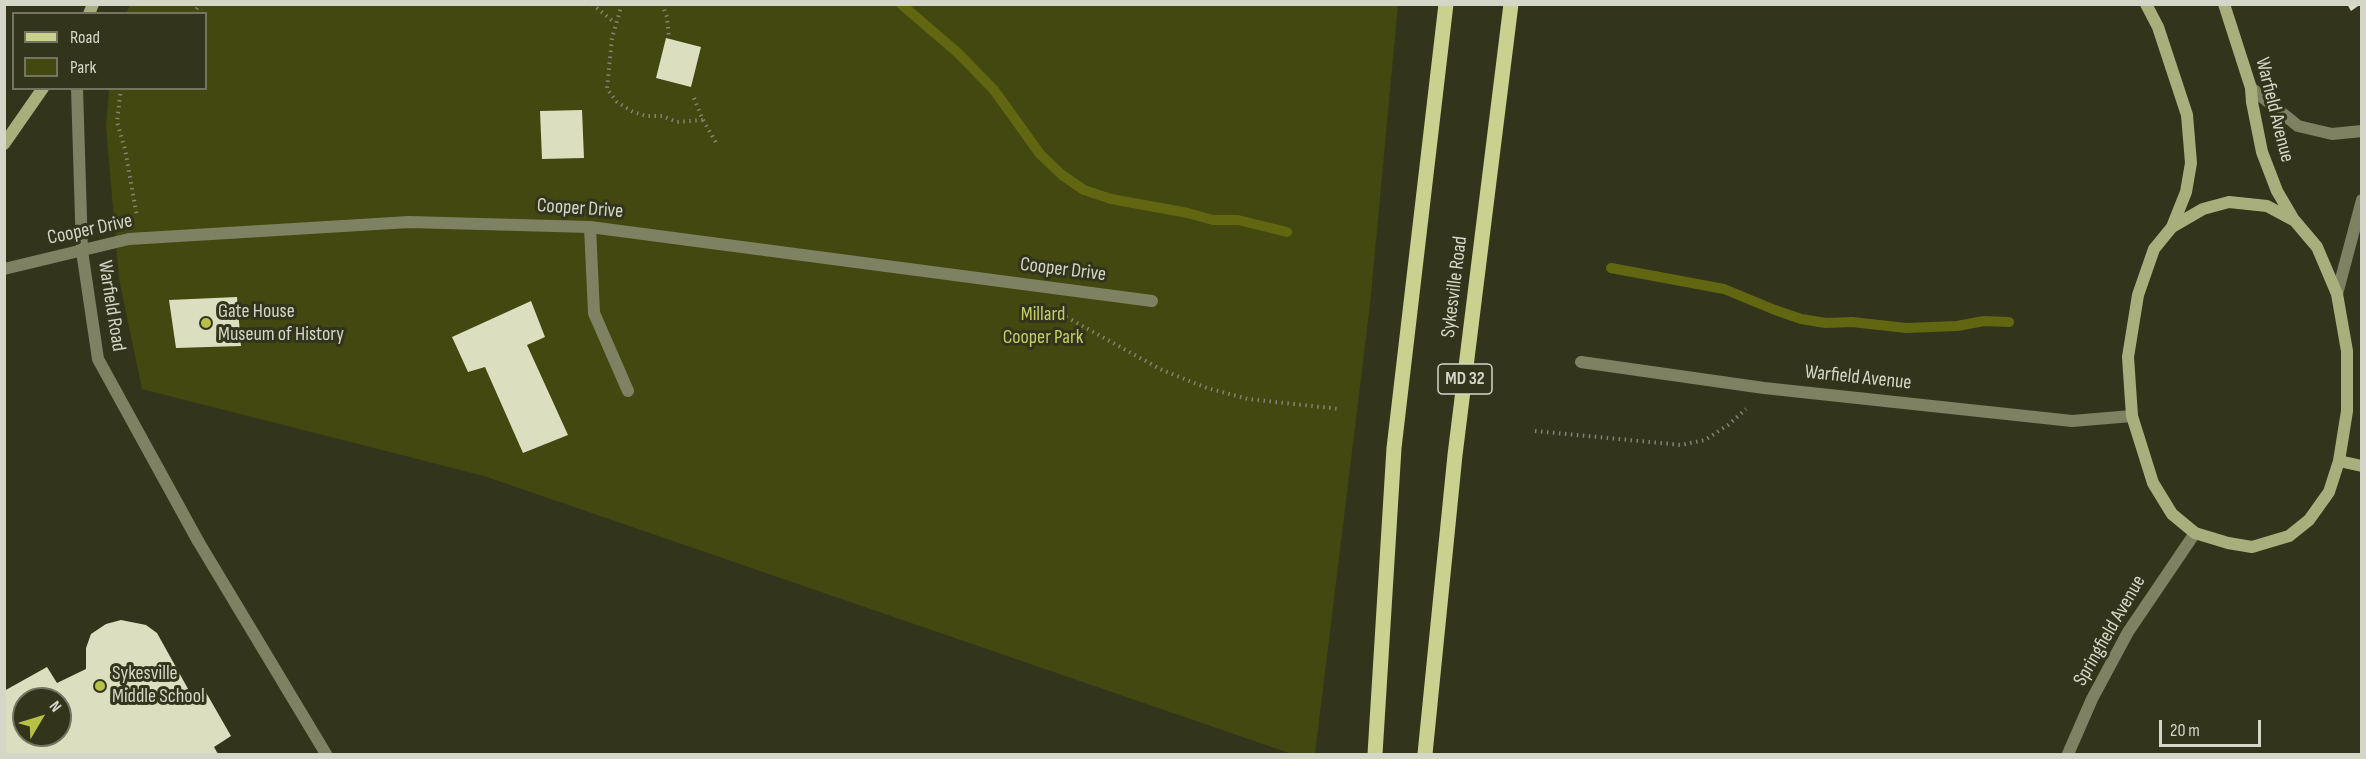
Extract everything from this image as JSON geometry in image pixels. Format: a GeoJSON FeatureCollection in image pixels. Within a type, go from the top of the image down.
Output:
{"type":"FeatureCollection","features":[{"type":"Feature","properties":{"kind":"main road","name":"Sykesville Road"},"geometry":{"type":"LineString","coordinates":[[1375,754],[1394,448],[1446,4]]}},
{"type":"Feature","properties":{"kind":"main road","name":"Sykesville Road"},"geometry":{"type":"LineString","coordinates":[[1425,754],[1455,455],[1511,4]]}},
{"type":"Feature","properties":{"kind":"street"},"geometry":{"type":"LineString","coordinates":[[2146,4],[2158,27],[2187,115],[2191,163],[2186,192],[2172,227],[2154,249],[2138,295],[2128,357],[2132,416],[2153,483],[2172,514],[2195,533],[2228,543],[2252,547],[2289,536],[2309,520],[2330,492],[2339,461],[2348,411],[2348,351],[2337,294],[2317,247],[2295,221],[2267,206],[2229,202],[2203,209],[2172,227]]}},
{"type":"Feature","properties":{"kind":"street","name":"Warfield Avenue"},"geometry":{"type":"LineString","coordinates":[[2223,4],[2251,88],[2262,152],[2277,191],[2295,221]]}},
{"type":"Feature","properties":{"kind":"street"},"geometry":{"type":"LineString","coordinates":[[2251,88],[2298,126],[2332,134],[2361,131]]}},
{"type":"Feature","properties":{"kind":"street"},"geometry":{"type":"LineString","coordinates":[[4,144],[42,90]]}},
{"type":"Feature","properties":{"kind":"street","name":"Warfield Road"},"geometry":{"type":"LineString","coordinates":[[77,90],[82,251],[98,359],[198,541],[326,754]]}},
{"type":"Feature","properties":{"kind":"street"},"geometry":{"type":"LineString","coordinates":[[2337,294],[2361,200]]}},
{"type":"Feature","properties":{"kind":"street","name":"Cooper Drive"},"geometry":{"type":"LineString","coordinates":[[4,269],[141,238],[409,222],[590,227],[1152,301]]}},
{"type":"Feature","properties":{"kind":"street"},"geometry":{"type":"LineString","coordinates":[[590,227],[594,313],[628,391]]}},
{"type":"Feature","properties":{"kind":"street","name":"Warfield Avenue"},"geometry":{"type":"LineString","coordinates":[[1581,362],[1764,388],[2072,421],[2132,416]]}},
{"type":"Feature","properties":{"kind":"street"},"geometry":{"type":"LineString","coordinates":[[2339,461],[2361,466]]}},
{"type":"Feature","properties":{"kind":"street","name":"Springfield Avenue"},"geometry":{"type":"LineString","coordinates":[[2068,754],[2092,699],[2128,632],[2195,533]]}},
{"type":"Feature","properties":{"kind":"path"},"geometry":{"type":"LineString","coordinates":[[592,4],[615,23]]}},
{"type":"Feature","properties":{"kind":"path"},"geometry":{"type":"LineString","coordinates":[[622,4],[615,23],[607,89],[616,102],[633,112],[646,116],[662,116],[677,122],[703,120]]}},
{"type":"Feature","properties":{"kind":"path"},"geometry":{"type":"LineString","coordinates":[[662,4],[669,38]]}},
{"type":"Feature","properties":{"kind":"path"},"geometry":{"type":"LineString","coordinates":[[120,90],[117,122],[125,149],[141,238]]}},
{"type":"Feature","properties":{"kind":"path"},"geometry":{"type":"LineString","coordinates":[[693,96],[717,146]]}},
{"type":"Feature","properties":{"kind":"path"},"geometry":{"type":"LineString","coordinates":[[1056,311],[1160,369],[1208,388],[1248,399],[1340,410]]}},
{"type":"Feature","properties":{"kind":"path"},"geometry":{"type":"LineString","coordinates":[[1534,431],[1681,445],[1705,440],[1728,425],[1764,388]]}},
{"type":"Feature","properties":{"kind":"green space","name":"Millard Cooper Park"},"geometry":{"type":"Polygon","coordinates":[[[130,5],[1398,5],[1370,305],[1315,754],[1292,754],[484,476],[142,389],[119,279],[106,127],[109,90],[207,90],[207,12],[126,12],[130,5]]]}},
{"type":"Feature","properties":{"kind":"building"},"geometry":{"type":"Polygon","coordinates":[[[2347,4],[2361,4],[2351,11],[2347,4]]]}},
{"type":"Feature","properties":{"kind":"building"},"geometry":{"type":"Polygon","coordinates":[[[666,38],[701,47],[691,87],[656,78],[666,38]]]}},
{"type":"Feature","properties":{"kind":"building"},"geometry":{"type":"Polygon","coordinates":[[[582,110],[584,158],[542,159],[540,111],[582,110]]]}},
{"type":"Feature","properties":{"kind":"building","name":"Gate House Museum of History"},"geometry":{"type":"Polygon","coordinates":[[[237,297],[241,346],[176,348],[169,300],[237,297]]]}},
{"type":"Feature","properties":{"kind":"building"},"geometry":{"type":"Polygon","coordinates":[[[531,301],[545,337],[527,345],[568,435],[523,453],[485,367],[468,372],[452,337],[531,301]]]}},
{"type":"Feature","properties":{"kind":"building","name":"Sykesville Middle School"},"geometry":{"type":"Polygon","coordinates":[[[121,620],[146,625],[157,633],[192,696],[204,689],[231,736],[214,747],[218,754],[5,754],[4,691],[47,667],[57,683],[86,669],[86,648],[91,634],[106,624],[121,620]]]}},
{"type":"Feature","properties":{"kind":"waterway"},"geometry":{"type":"LineString","coordinates":[[901,4],[958,53],[994,90],[1040,154],[1062,175],[1084,190],[1111,199],[1188,213],[1213,220],[1238,220],[1287,232]]}},
{"type":"Feature","properties":{"kind":"waterway"},"geometry":{"type":"LineString","coordinates":[[1611,268],[1724,289],[1801,319],[1826,323],[1852,322],[1906,328],[1957,326],[1984,321],[2009,322]]}},
{"type":"Feature","properties":{"kind":"place","name":"Gate House Museum of History"},"geometry":{"type":"Point","coordinates":[206,323]}},
{"type":"Feature","properties":{"kind":"place","name":"Sykesville Middle School"},"geometry":{"type":"Point","coordinates":[100,686]}}]}
